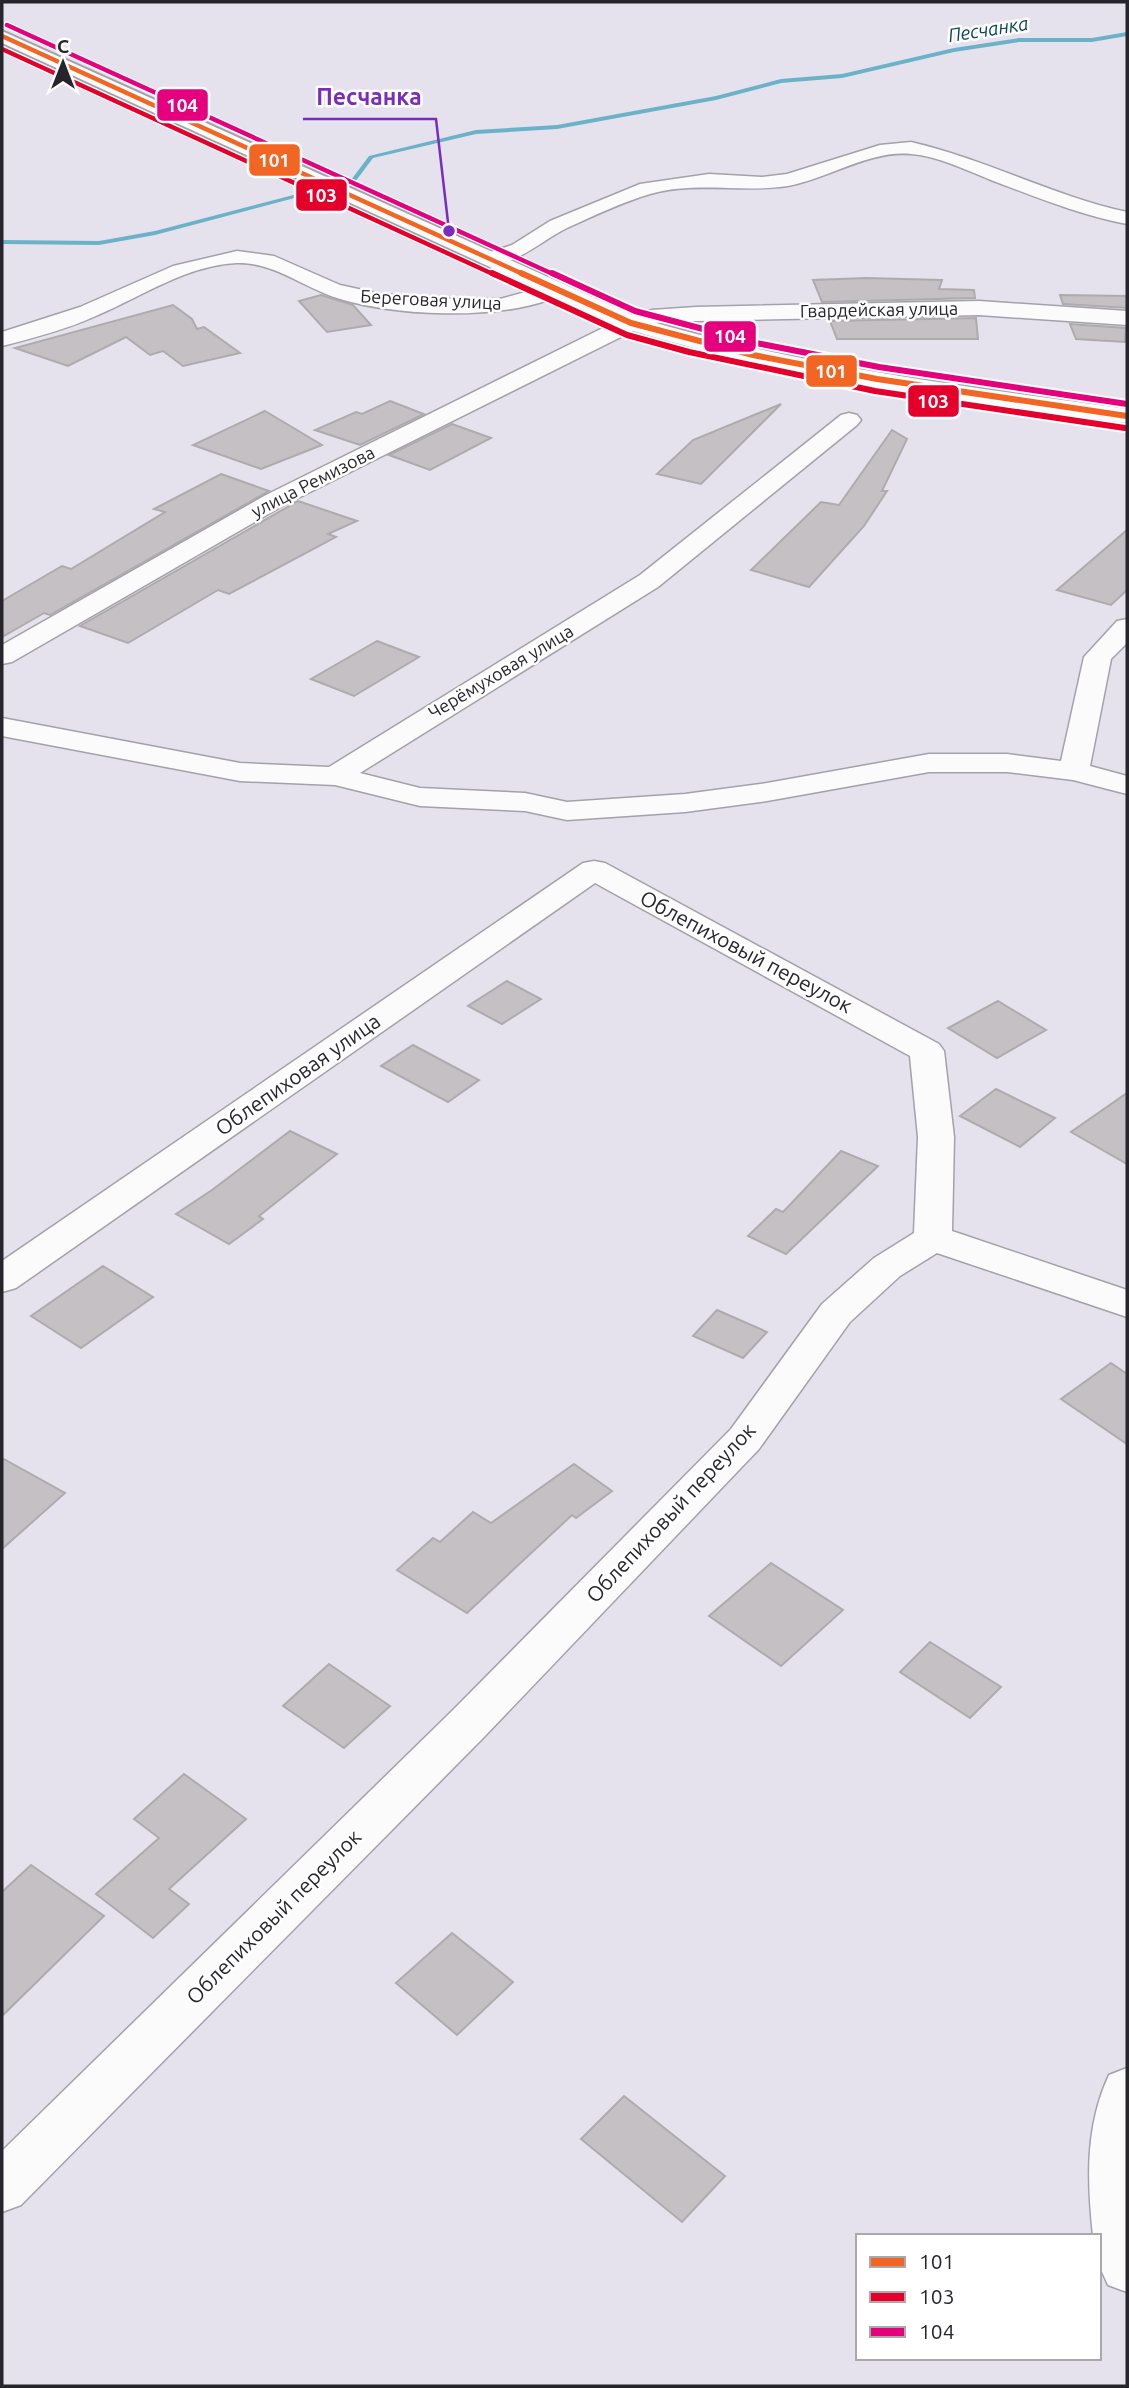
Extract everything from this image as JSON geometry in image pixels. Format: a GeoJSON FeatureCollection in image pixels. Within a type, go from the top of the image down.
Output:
{"type":"FeatureCollection","features":[{"type":"Feature","properties":{"kind":"highway"},"geometry":{"type":"LineString","coordinates":[[2,36],[631,323],[701,344],[791,365],[889,383],[1127,416]]}},
{"type":"Feature","properties":{"kind":"street"},"geometry":{"type":"LineString","coordinates":[[488,260],[519,249],[557,225],[647,188],[709,180],[762,183],[789,180],[857,156],[887,149],[911,148],[950,157],[1085,209],[1127,218]]}},
{"type":"Feature","properties":{"kind":"street","name":"Береговая улица"},"geometry":{"type":"LineString","coordinates":[[2,339],[88,312],[142,286],[218,260],[237,257],[271,260],[345,294],[373,299],[436,304],[513,304],[555,290]]}},
{"type":"Feature","properties":{"kind":"street","name":"Гвардейская улица"},"geometry":{"type":"LineString","coordinates":[[631,323],[652,317],[696,314],[979,308],[1127,318]]}},
{"type":"Feature","properties":{"kind":"street","name":"улица Ремизова"},"geometry":{"type":"LineString","coordinates":[[2,656],[275,500],[631,323]]}},
{"type":"Feature","properties":{"kind":"street","name":"Черёмуховая улица"},"geometry":{"type":"LineString","coordinates":[[335,776],[649,581],[849,420]]}},
{"type":"Feature","properties":{"kind":"street"},"geometry":{"type":"LineString","coordinates":[[1074,771],[1098,657],[1127,627]]}},
{"type":"Feature","properties":{"kind":"street"},"geometry":{"type":"LineString","coordinates":[[2,727],[240,772],[335,776],[420,797],[525,802],[567,811],[685,803],[929,763],[1007,763],[1074,771],[1127,785]]}},
{"type":"Feature","properties":{"kind":"street","name":"Облепиховый переулок"},"geometry":{"type":"LineString","coordinates":[[2,2187],[459,1733],[745,1439],[836,1313],[887,1267],[933,1238],[936,1137],[927,1051],[594,870]]}},
{"type":"Feature","properties":{"kind":"street","name":"Облепиховая улица"},"geometry":{"type":"LineString","coordinates":[[2,1279],[594,870]]}},
{"type":"Feature","properties":{"kind":"street"},"geometry":{"type":"LineString","coordinates":[[933,1238],[1127,1304]]}},
{"type":"Feature","properties":{"kind":"street"},"geometry":{"type":"LineString","coordinates":[[1127,2092],[1121,2109],[1114,2188],[1127,2266]]}},
{"type":"Feature","properties":{"kind":"building"},"geometry":{"type":"Polygon","coordinates":[[[813,280],[942,280],[939,289],[974,290],[975,298],[822,302],[813,280]]]}},
{"type":"Feature","properties":{"kind":"building"},"geometry":{"type":"Polygon","coordinates":[[[321,295],[353,305],[371,325],[327,332],[299,301],[321,295]]]}},
{"type":"Feature","properties":{"kind":"building"},"geometry":{"type":"Polygon","coordinates":[[[1060,295],[1127,296],[1127,308],[1063,304],[1060,295]]]}},
{"type":"Feature","properties":{"kind":"building"},"geometry":{"type":"Polygon","coordinates":[[[173,305],[192,319],[197,329],[204,327],[240,353],[183,366],[163,351],[150,355],[126,337],[68,366],[15,348],[173,305]]]}},
{"type":"Feature","properties":{"kind":"building"},"geometry":{"type":"Polygon","coordinates":[[[976,318],[978,339],[837,339],[830,321],[976,318]]]}},
{"type":"Feature","properties":{"kind":"building"},"geometry":{"type":"Polygon","coordinates":[[[1070,324],[1126,328],[1125,342],[1076,339],[1070,324]]]}},
{"type":"Feature","properties":{"kind":"building"},"geometry":{"type":"Polygon","coordinates":[[[390,401],[424,414],[360,445],[315,430],[356,412],[362,414],[390,401]]]}},
{"type":"Feature","properties":{"kind":"building"},"geometry":{"type":"Polygon","coordinates":[[[781,404],[701,484],[657,474],[693,440],[781,404]]]}},
{"type":"Feature","properties":{"kind":"building"},"geometry":{"type":"Polygon","coordinates":[[[265,411],[322,445],[261,469],[193,445],[265,411]]]}},
{"type":"Feature","properties":{"kind":"building"},"geometry":{"type":"Polygon","coordinates":[[[452,424],[491,438],[430,470],[389,455],[452,424]]]}},
{"type":"Feature","properties":{"kind":"building"},"geometry":{"type":"Polygon","coordinates":[[[892,430],[907,439],[882,491],[887,491],[864,526],[809,587],[751,570],[821,502],[839,505],[892,430]]]}},
{"type":"Feature","properties":{"kind":"building"},"geometry":{"type":"Polygon","coordinates":[[[221,474],[269,491],[50,615],[44,613],[2,637],[2,601],[62,566],[71,569],[165,512],[154,509],[221,474]]]}},
{"type":"Feature","properties":{"kind":"building"},"geometry":{"type":"Polygon","coordinates":[[[298,501],[357,521],[328,534],[336,537],[229,594],[218,590],[128,643],[80,626],[298,501]]]}},
{"type":"Feature","properties":{"kind":"building"},"geometry":{"type":"Polygon","coordinates":[[[1127,530],[1127,590],[1111,605],[1057,590],[1127,530]]]}},
{"type":"Feature","properties":{"kind":"building"},"geometry":{"type":"Polygon","coordinates":[[[377,641],[419,657],[354,696],[311,679],[377,641]]]}},
{"type":"Feature","properties":{"kind":"building"},"geometry":{"type":"Polygon","coordinates":[[[507,981],[541,999],[502,1024],[468,1006],[507,981]]]}},
{"type":"Feature","properties":{"kind":"building"},"geometry":{"type":"Polygon","coordinates":[[[998,1001],[1046,1030],[997,1058],[948,1028],[998,1001]]]}},
{"type":"Feature","properties":{"kind":"building"},"geometry":{"type":"Polygon","coordinates":[[[413,1045],[479,1080],[448,1102],[381,1066],[413,1045]]]}},
{"type":"Feature","properties":{"kind":"building"},"geometry":{"type":"Polygon","coordinates":[[[996,1089],[1055,1118],[1020,1147],[960,1116],[996,1089]]]}},
{"type":"Feature","properties":{"kind":"building"},"geometry":{"type":"Polygon","coordinates":[[[1127,1093],[1127,1164],[1071,1132],[1127,1093]]]}},
{"type":"Feature","properties":{"kind":"building"},"geometry":{"type":"Polygon","coordinates":[[[290,1131],[337,1154],[259,1216],[263,1219],[229,1244],[176,1214],[212,1190],[290,1131]]]}},
{"type":"Feature","properties":{"kind":"building"},"geometry":{"type":"Polygon","coordinates":[[[841,1151],[878,1166],[786,1254],[748,1236],[776,1209],[783,1212],[841,1151]]]}},
{"type":"Feature","properties":{"kind":"building"},"geometry":{"type":"Polygon","coordinates":[[[103,1266],[153,1297],[81,1348],[31,1316],[103,1266]]]}},
{"type":"Feature","properties":{"kind":"building"},"geometry":{"type":"Polygon","coordinates":[[[717,1310],[767,1332],[743,1358],[693,1336],[717,1310]]]}},
{"type":"Feature","properties":{"kind":"building"},"geometry":{"type":"Polygon","coordinates":[[[1111,1363],[1127,1374],[1127,1444],[1061,1399],[1111,1363]]]}},
{"type":"Feature","properties":{"kind":"building"},"geometry":{"type":"Polygon","coordinates":[[[2,1458],[65,1493],[2,1549],[2,1458]]]}},
{"type":"Feature","properties":{"kind":"building"},"geometry":{"type":"Polygon","coordinates":[[[574,1464],[612,1491],[576,1518],[572,1515],[467,1613],[397,1570],[433,1538],[440,1542],[473,1512],[491,1523],[574,1464]]]}},
{"type":"Feature","properties":{"kind":"building"},"geometry":{"type":"Polygon","coordinates":[[[771,1563],[843,1610],[781,1666],[709,1616],[771,1563]]]}},
{"type":"Feature","properties":{"kind":"building"},"geometry":{"type":"Polygon","coordinates":[[[930,1642],[1001,1687],[970,1718],[900,1672],[930,1642]]]}},
{"type":"Feature","properties":{"kind":"building"},"geometry":{"type":"Polygon","coordinates":[[[329,1664],[390,1706],[344,1748],[283,1706],[329,1664]]]}},
{"type":"Feature","properties":{"kind":"building"},"geometry":{"type":"Polygon","coordinates":[[[184,1774],[246,1819],[169,1889],[189,1904],[153,1938],[96,1894],[159,1838],[134,1819],[184,1774]]]}},
{"type":"Feature","properties":{"kind":"building"},"geometry":{"type":"Polygon","coordinates":[[[31,1865],[104,1916],[2,2016],[2,1892],[31,1865]]]}},
{"type":"Feature","properties":{"kind":"building"},"geometry":{"type":"Polygon","coordinates":[[[452,1933],[513,1982],[457,2035],[396,1983],[452,1933]]]}},
{"type":"Feature","properties":{"kind":"building"},"geometry":{"type":"Polygon","coordinates":[[[624,2096],[725,2176],[682,2222],[581,2139],[624,2096]]]}},
{"type":"Feature","properties":{"kind":"waterway","name":"Песчанка"},"geometry":{"type":"LineString","coordinates":[[2,242],[99,243],[155,233],[353,181],[371,157],[476,132],[557,127],[716,98],[781,81],[842,76],[954,50],[1019,40],[1092,40],[1127,34]]}},
{"type":"Feature","properties":{"kind":"transit line","name":"104"},"geometry":{"type":"LineString","coordinates":[[7,25],[635,311],[756,343],[818,356],[1127,404]]}},
{"type":"Feature","properties":{"kind":"transit line","name":"101"},"geometry":{"type":"LineString","coordinates":[[2,36],[631,323],[753,355],[815,368],[1127,416]]}},
{"type":"Feature","properties":{"kind":"transit line","name":"103"},"geometry":{"type":"LineString","coordinates":[[2,49],[627,335],[812,380],[1125,428]]}},
{"type":"Feature","properties":{"kind":"place","name":"Песчанка"},"geometry":{"type":"Point","coordinates":[449,231]}}]}
